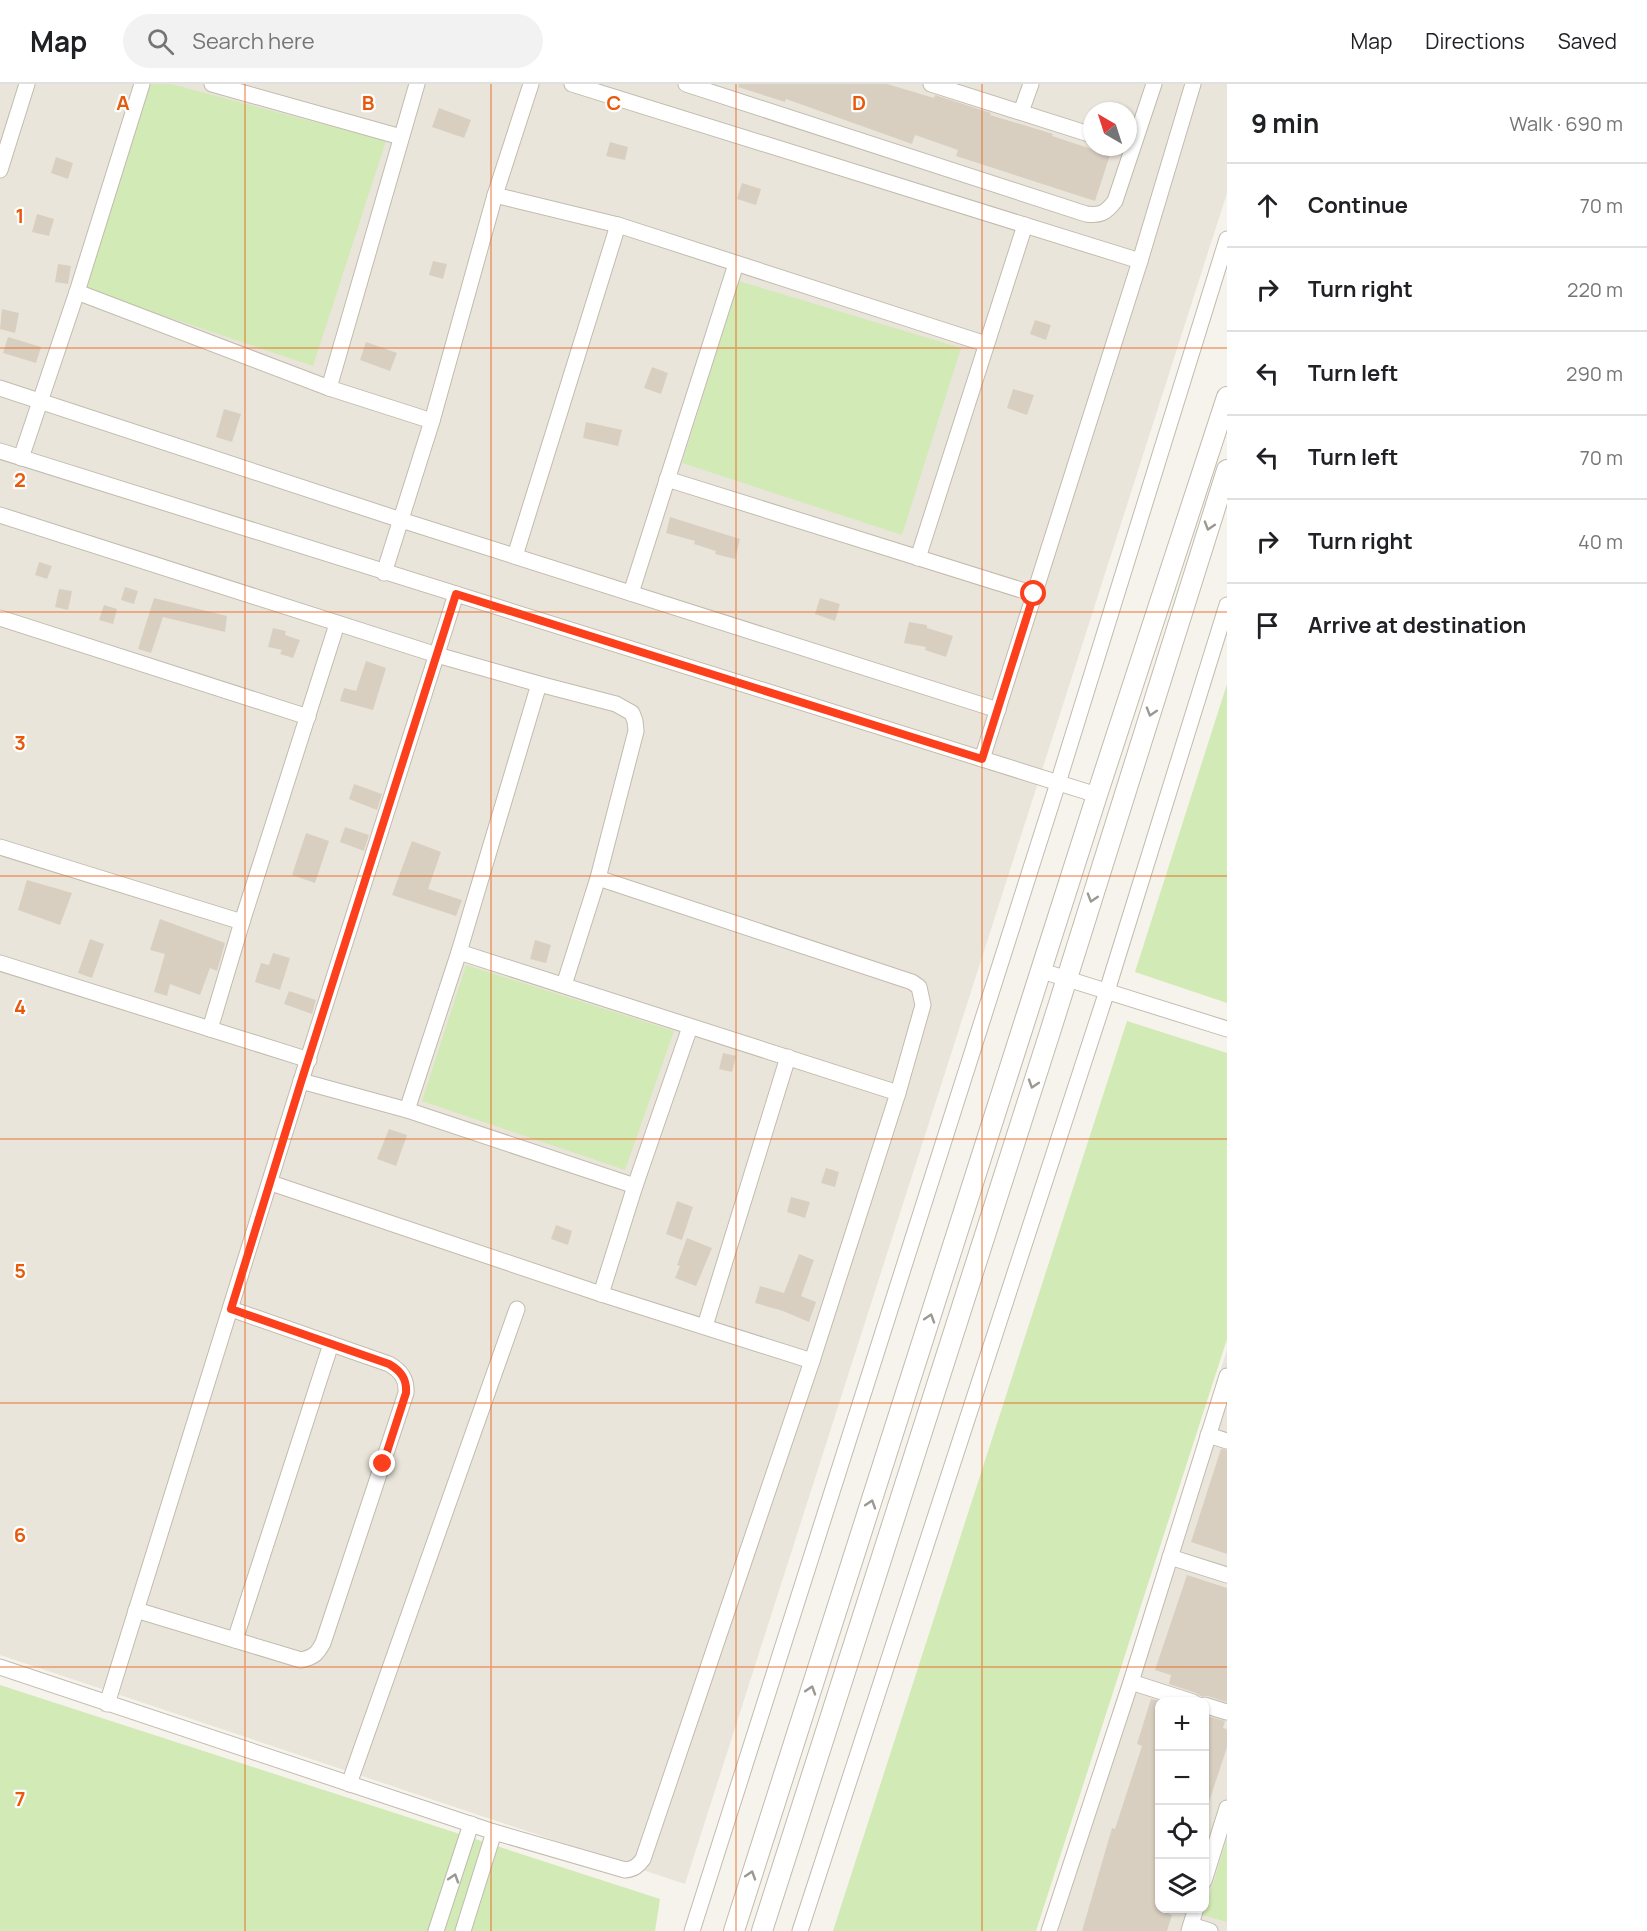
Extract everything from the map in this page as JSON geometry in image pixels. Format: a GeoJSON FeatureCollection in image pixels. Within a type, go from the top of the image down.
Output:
{"type":"FeatureCollection","features":[{"type":"Feature","properties":{"kind":"street"},"geometry":{"type":"LineString","coordinates":[[0,170],[27,84]]}},
{"type":"Feature","properties":{"kind":"street"},"geometry":{"type":"LineString","coordinates":[[21,458],[77,292],[142,84]]}},
{"type":"Feature","properties":{"kind":"street"},"geometry":{"type":"LineString","coordinates":[[212,84],[401,137]]}},
{"type":"Feature","properties":{"kind":"street"},"geometry":{"type":"LineString","coordinates":[[329,388],[417,84]]}},
{"type":"Feature","properties":{"kind":"street"},"geometry":{"type":"LineString","coordinates":[[384,573],[432,421],[495,195],[531,84]]}},
{"type":"Feature","properties":{"kind":"street"},"geometry":{"type":"LineString","coordinates":[[572,84],[1140,261]]}},
{"type":"Feature","properties":{"kind":"street"},"geometry":{"type":"LineString","coordinates":[[686,84],[1097,216],[1107,212],[1115,201],[1128,156]]}},
{"type":"Feature","properties":{"kind":"street"},"geometry":{"type":"LineString","coordinates":[[1021,112],[1031,84]]}},
{"type":"Feature","properties":{"kind":"street"},"geometry":{"type":"LineString","coordinates":[[1137,129],[1154,84]]}},
{"type":"Feature","properties":{"kind":"street"},"geometry":{"type":"LineString","coordinates":[[982,759],[1140,261],[1193,84]]}},
{"type":"Feature","properties":{"kind":"street"},"geometry":{"type":"LineString","coordinates":[[936,85],[1083,132]]}},
{"type":"Feature","properties":{"kind":"street"},"geometry":{"type":"LineString","coordinates":[[495,195],[618,225],[986,344]]}},
{"type":"Feature","properties":{"kind":"street"},"geometry":{"type":"LineString","coordinates":[[515,556],[618,225]]}},
{"type":"Feature","properties":{"kind":"street"},"geometry":{"type":"LineString","coordinates":[[918,558],[1025,225]]}},
{"type":"Feature","properties":{"kind":"street"},"geometry":{"type":"LineString","coordinates":[[692,1931],[1058,783],[1227,239]]}},
{"type":"Feature","properties":{"kind":"street"},"geometry":{"type":"LineString","coordinates":[[631,593],[736,264]]}},
{"type":"Feature","properties":{"kind":"street"},"geometry":{"type":"LineString","coordinates":[[77,292],[329,388],[432,421]]}},
{"type":"Feature","properties":{"kind":"street"},"geometry":{"type":"LineString","coordinates":[[0,388],[401,520],[998,710]]}},
{"type":"Feature","properties":{"kind":"street"},"geometry":{"type":"LineString","coordinates":[[734,1931],[1097,795],[1227,397]]}},
{"type":"Feature","properties":{"kind":"street"},"geometry":{"type":"LineString","coordinates":[[0,451],[1097,795]]}},
{"type":"Feature","properties":{"kind":"street"},"geometry":{"type":"LineString","coordinates":[[762,1931],[1227,470]]}},
{"type":"Feature","properties":{"kind":"street"},"geometry":{"type":"LineString","coordinates":[[667,479],[1034,594]]}},
{"type":"Feature","properties":{"kind":"street"},"geometry":{"type":"LineString","coordinates":[[0,515],[437,655],[616,704],[632,713],[636,731],[598,878],[564,985]]}},
{"type":"Feature","properties":{"kind":"street"},"geometry":{"type":"LineString","coordinates":[[107,1704],[456,594]]}},
{"type":"Feature","properties":{"kind":"street"},"geometry":{"type":"LineString","coordinates":[[800,1931],[1107,991],[1227,605]]}},
{"type":"Feature","properties":{"kind":"street"},"geometry":{"type":"LineString","coordinates":[[0,618],[308,717]]}},
{"type":"Feature","properties":{"kind":"street"},"geometry":{"type":"LineString","coordinates":[[210,1029],[337,624]]}},
{"type":"Feature","properties":{"kind":"street"},"geometry":{"type":"LineString","coordinates":[[407,1110],[459,952],[540,684]]}},
{"type":"Feature","properties":{"kind":"street"},"geometry":{"type":"LineString","coordinates":[[0,847],[242,922]]}},
{"type":"Feature","properties":{"kind":"street"},"geometry":{"type":"LineString","coordinates":[[0,1667],[494,1832],[625,1870],[634,1868],[643,1859],[812,1361],[898,1093],[923,1005],[919,987],[912,982],[598,878]]}},
{"type":"Feature","properties":{"kind":"street"},"geometry":{"type":"LineString","coordinates":[[459,952],[898,1093]]}},
{"type":"Feature","properties":{"kind":"street"},"geometry":{"type":"LineString","coordinates":[[0,963],[309,1060]]}},
{"type":"Feature","properties":{"kind":"street"},"geometry":{"type":"LineString","coordinates":[[1042,970],[1227,1029]]}},
{"type":"Feature","properties":{"kind":"street"},"geometry":{"type":"LineString","coordinates":[[601,1294],[635,1186],[690,1027]]}},
{"type":"Feature","properties":{"kind":"street"},"geometry":{"type":"LineString","coordinates":[[705,1326],[788,1057]]}},
{"type":"Feature","properties":{"kind":"street"},"geometry":{"type":"LineString","coordinates":[[301,1082],[407,1110],[635,1186]]}},
{"type":"Feature","properties":{"kind":"street"},"geometry":{"type":"LineString","coordinates":[[270,1183],[601,1294],[812,1361]]}},
{"type":"Feature","properties":{"kind":"street"},"geometry":{"type":"LineString","coordinates":[[136,1610],[301,1660],[317,1654],[323,1643],[406,1393],[403,1376],[397,1368],[389,1364],[231,1309]]}},
{"type":"Feature","properties":{"kind":"street"},"geometry":{"type":"LineString","coordinates":[[349,1784],[517,1309]]}},
{"type":"Feature","properties":{"kind":"street"},"geometry":{"type":"LineString","coordinates":[[236,1640],[331,1344]]}},
{"type":"Feature","properties":{"kind":"street"},"geometry":{"type":"LineString","coordinates":[[1049,1931],[1131,1682],[1227,1376]]}},
{"type":"Feature","properties":{"kind":"street"},"geometry":{"type":"LineString","coordinates":[[1208,1435],[1227,1441]]}},
{"type":"Feature","properties":{"kind":"street"},"geometry":{"type":"LineString","coordinates":[[1170,1557],[1227,1575]]}},
{"type":"Feature","properties":{"kind":"street"},"geometry":{"type":"LineString","coordinates":[[1131,1682],[1180,1697]]}},
{"type":"Feature","properties":{"kind":"street"},"geometry":{"type":"LineString","coordinates":[[1209,1707],[1227,1712]]}},
{"type":"Feature","properties":{"kind":"street"},"geometry":{"type":"LineString","coordinates":[[1209,1865],[1227,1808]]}},
{"type":"Feature","properties":{"kind":"street"},"geometry":{"type":"LineString","coordinates":[[436,1931],[471,1824]]}},
{"type":"Feature","properties":{"kind":"street"},"geometry":{"type":"LineString","coordinates":[[463,1931],[494,1832]]}},
{"type":"Feature","properties":{"kind":"street"},"geometry":{"type":"LineString","coordinates":[[1194,1913],[1190,1928],[1210,1931]]}},
{"type":"Feature","properties":{"kind":"shaded area"},"geometry":{"type":"Polygon","coordinates":[[[0,84],[1227,84],[1227,193],[685,1884],[0,1655],[0,84]]]}},
{"type":"Feature","properties":{"kind":"shaded area"},"geometry":{"type":"Polygon","coordinates":[[[1227,1350],[1227,1931],[1043,1931],[1227,1350]]]}},
{"type":"Feature","properties":{"kind":"green space"},"geometry":{"type":"Polygon","coordinates":[[[150,84],[171,84],[386,141],[313,366],[84,289],[150,84]]]}},
{"type":"Feature","properties":{"kind":"green space"},"geometry":{"type":"Polygon","coordinates":[[[739,281],[961,348],[902,535],[682,463],[739,281]]]}},
{"type":"Feature","properties":{"kind":"green space"},"geometry":{"type":"Polygon","coordinates":[[[1227,684],[1227,1003],[1135,972],[1227,684]]]}},
{"type":"Feature","properties":{"kind":"green space"},"geometry":{"type":"Polygon","coordinates":[[[466,965],[674,1031],[625,1170],[422,1101],[466,965]]]}},
{"type":"Feature","properties":{"kind":"green space"},"geometry":{"type":"Polygon","coordinates":[[[1127,1021],[1227,1053],[1227,1339],[1036,1931],[833,1931],[1127,1021]]]}},
{"type":"Feature","properties":{"kind":"green space"},"geometry":{"type":"Polygon","coordinates":[[[0,1685],[660,1899],[655,1931],[0,1931],[0,1685]]]}},
{"type":"Feature","properties":{"kind":"green space"},"geometry":{"type":"Polygon","coordinates":[[[1227,1839],[1227,1922],[1203,1915],[1209,1913],[1209,1896],[1227,1839]]]}},
{"type":"Feature","properties":{"kind":"building"},"geometry":{"type":"Polygon","coordinates":[[[739,84],[887,84],[934,98],[935,95],[1053,134],[1052,136],[1083,146],[1083,156],[1110,156],[1095,201],[956,156],[958,150],[915,135],[912,144],[786,99],[785,102],[738,87],[739,84]]]}},
{"type":"Feature","properties":{"kind":"building"},"geometry":{"type":"Polygon","coordinates":[[[439,108],[471,120],[464,138],[432,127],[439,108]]]}},
{"type":"Feature","properties":{"kind":"building"},"geometry":{"type":"Polygon","coordinates":[[[610,142],[628,147],[625,160],[606,156],[610,142]]]}},
{"type":"Feature","properties":{"kind":"building"},"geometry":{"type":"Polygon","coordinates":[[[56,157],[73,163],[68,179],[51,173],[56,157]]]}},
{"type":"Feature","properties":{"kind":"building"},"geometry":{"type":"Polygon","coordinates":[[[742,183],[761,189],[756,205],[737,199],[742,183]]]}},
{"type":"Feature","properties":{"kind":"building"},"geometry":{"type":"Polygon","coordinates":[[[37,214],[54,219],[49,236],[32,232],[37,214]]]}},
{"type":"Feature","properties":{"kind":"building"},"geometry":{"type":"Polygon","coordinates":[[[433,261],[447,264],[443,279],[429,275],[433,261]]]}},
{"type":"Feature","properties":{"kind":"building"},"geometry":{"type":"Polygon","coordinates":[[[58,264],[71,266],[68,284],[55,282],[58,264]]]}},
{"type":"Feature","properties":{"kind":"building"},"geometry":{"type":"Polygon","coordinates":[[[2,309],[19,313],[15,333],[0,329],[2,309]]]}},
{"type":"Feature","properties":{"kind":"building"},"geometry":{"type":"Polygon","coordinates":[[[1035,320],[1051,325],[1046,340],[1030,334],[1035,320]]]}},
{"type":"Feature","properties":{"kind":"building"},"geometry":{"type":"Polygon","coordinates":[[[8,337],[41,347],[36,363],[3,353],[8,337]]]}},
{"type":"Feature","properties":{"kind":"building"},"geometry":{"type":"Polygon","coordinates":[[[366,342],[397,353],[390,371],[360,360],[366,342]]]}},
{"type":"Feature","properties":{"kind":"building"},"geometry":{"type":"Polygon","coordinates":[[[652,367],[668,373],[661,394],[644,388],[652,367]]]}},
{"type":"Feature","properties":{"kind":"building"},"geometry":{"type":"Polygon","coordinates":[[[1013,389],[1034,395],[1027,415],[1007,408],[1013,389]]]}},
{"type":"Feature","properties":{"kind":"building"},"geometry":{"type":"Polygon","coordinates":[[[224,409],[241,414],[232,442],[216,437],[224,409]]]}},
{"type":"Feature","properties":{"kind":"building"},"geometry":{"type":"Polygon","coordinates":[[[586,422],[622,430],[618,446],[583,438],[586,422]]]}},
{"type":"Feature","properties":{"kind":"building"},"geometry":{"type":"Polygon","coordinates":[[[670,517],[740,539],[735,559],[715,554],[716,551],[694,544],[695,541],[666,533],[670,517]]]}},
{"type":"Feature","properties":{"kind":"building"},"geometry":{"type":"Polygon","coordinates":[[[39,562],[52,566],[47,579],[35,575],[39,562]]]}},
{"type":"Feature","properties":{"kind":"building"},"geometry":{"type":"Polygon","coordinates":[[[125,587],[138,591],[134,604],[121,600],[125,587]]]}},
{"type":"Feature","properties":{"kind":"building"},"geometry":{"type":"Polygon","coordinates":[[[59,589],[72,591],[68,610],[55,607],[59,589]]]}},
{"type":"Feature","properties":{"kind":"building"},"geometry":{"type":"Polygon","coordinates":[[[154,598],[227,616],[225,632],[163,617],[151,653],[138,649],[154,598]]]}},
{"type":"Feature","properties":{"kind":"building"},"geometry":{"type":"Polygon","coordinates":[[[820,598],[840,604],[835,621],[815,614],[820,598]]]}},
{"type":"Feature","properties":{"kind":"building"},"geometry":{"type":"Polygon","coordinates":[[[104,605],[117,609],[113,624],[99,620],[104,605]]]}},
{"type":"Feature","properties":{"kind":"building"},"geometry":{"type":"Polygon","coordinates":[[[909,622],[927,625],[927,628],[953,636],[946,657],[925,650],[926,647],[904,643],[909,622]]]}},
{"type":"Feature","properties":{"kind":"building"},"geometry":{"type":"Polygon","coordinates":[[[273,628],[286,631],[285,635],[300,640],[293,658],[280,654],[282,650],[268,647],[273,628]]]}},
{"type":"Feature","properties":{"kind":"building"},"geometry":{"type":"Polygon","coordinates":[[[366,661],[386,668],[373,710],[340,701],[344,688],[356,691],[366,661]]]}},
{"type":"Feature","properties":{"kind":"building"},"geometry":{"type":"Polygon","coordinates":[[[354,784],[382,794],[377,810],[349,799],[354,784]]]}},
{"type":"Feature","properties":{"kind":"building"},"geometry":{"type":"Polygon","coordinates":[[[345,827],[369,835],[364,851],[340,842],[345,827]]]}},
{"type":"Feature","properties":{"kind":"building"},"geometry":{"type":"Polygon","coordinates":[[[306,833],[329,841],[315,883],[292,875],[306,833]]]}},
{"type":"Feature","properties":{"kind":"building"},"geometry":{"type":"Polygon","coordinates":[[[412,841],[441,852],[428,889],[462,900],[456,916],[392,895],[412,841]]]}},
{"type":"Feature","properties":{"kind":"building"},"geometry":{"type":"Polygon","coordinates":[[[27,880],[72,893],[60,925],[18,910],[27,880]]]}},
{"type":"Feature","properties":{"kind":"building"},"geometry":{"type":"Polygon","coordinates":[[[160,919],[225,943],[217,971],[210,968],[200,995],[170,984],[167,996],[154,992],[165,954],[150,950],[160,919]]]}},
{"type":"Feature","properties":{"kind":"building"},"geometry":{"type":"Polygon","coordinates":[[[90,939],[104,944],[92,978],[78,973],[90,939]]]}},
{"type":"Feature","properties":{"kind":"building"},"geometry":{"type":"Polygon","coordinates":[[[535,940],[551,945],[546,963],[530,959],[535,940]]]}},
{"type":"Feature","properties":{"kind":"building"},"geometry":{"type":"Polygon","coordinates":[[[273,953],[290,958],[280,990],[255,982],[261,963],[269,965],[273,953]]]}},
{"type":"Feature","properties":{"kind":"building"},"geometry":{"type":"Polygon","coordinates":[[[289,991],[316,1000],[312,1014],[284,1004],[289,991]]]}},
{"type":"Feature","properties":{"kind":"building"},"geometry":{"type":"Polygon","coordinates":[[[723,1053],[736,1056],[732,1072],[719,1069],[723,1053]]]}},
{"type":"Feature","properties":{"kind":"building"},"geometry":{"type":"Polygon","coordinates":[[[389,1129],[407,1135],[396,1166],[377,1159],[389,1129]]]}},
{"type":"Feature","properties":{"kind":"building"},"geometry":{"type":"Polygon","coordinates":[[[826,1168],[839,1172],[835,1187],[821,1183],[826,1168]]]}},
{"type":"Feature","properties":{"kind":"building"},"geometry":{"type":"Polygon","coordinates":[[[791,1197],[810,1202],[805,1218],[787,1212],[791,1197]]]}},
{"type":"Feature","properties":{"kind":"building"},"geometry":{"type":"Polygon","coordinates":[[[677,1201],[693,1207],[682,1240],[666,1234],[677,1201]]]}},
{"type":"Feature","properties":{"kind":"building"},"geometry":{"type":"Polygon","coordinates":[[[556,1225],[572,1231],[568,1245],[551,1239],[556,1225]]]}},
{"type":"Feature","properties":{"kind":"building"},"geometry":{"type":"Polygon","coordinates":[[[687,1238],[712,1248],[696,1286],[675,1278],[680,1266],[677,1265],[687,1238]]]}},
{"type":"Feature","properties":{"kind":"building"},"geometry":{"type":"Polygon","coordinates":[[[799,1254],[814,1260],[801,1296],[816,1302],[809,1322],[755,1303],[760,1286],[784,1293],[799,1254]]]}},
{"type":"Feature","properties":{"kind":"building"},"geometry":{"type":"Polygon","coordinates":[[[1221,1449],[1227,1450],[1227,1554],[1191,1542],[1221,1449]]]}},
{"type":"Feature","properties":{"kind":"building"},"geometry":{"type":"Polygon","coordinates":[[[1187,1575],[1227,1588],[1227,1702],[1201,1696],[1169,1684],[1171,1675],[1155,1670],[1187,1575]]]}},
{"type":"Feature","properties":{"kind":"building"},"geometry":{"type":"Polygon","coordinates":[[[1151,1699],[1155,1700],[1155,1913],[1172,1915],[1167,1931],[1082,1931],[1112,1828],[1115,1829],[1142,1746],[1137,1744],[1151,1699]]]}},
{"type":"Feature","properties":{"kind":"building"},"geometry":{"type":"Polygon","coordinates":[[[1209,1716],[1225,1721],[1223,1728],[1227,1729],[1227,1747],[1209,1802],[1209,1716]]]}},
{"type":"Feature","properties":{"kind":"route"},"geometry":{"type":"LineString","coordinates":[[383,1464],[406,1393],[406,1383],[397,1368],[231,1309],[456,594],[982,759],[1034,594]]}}]}
